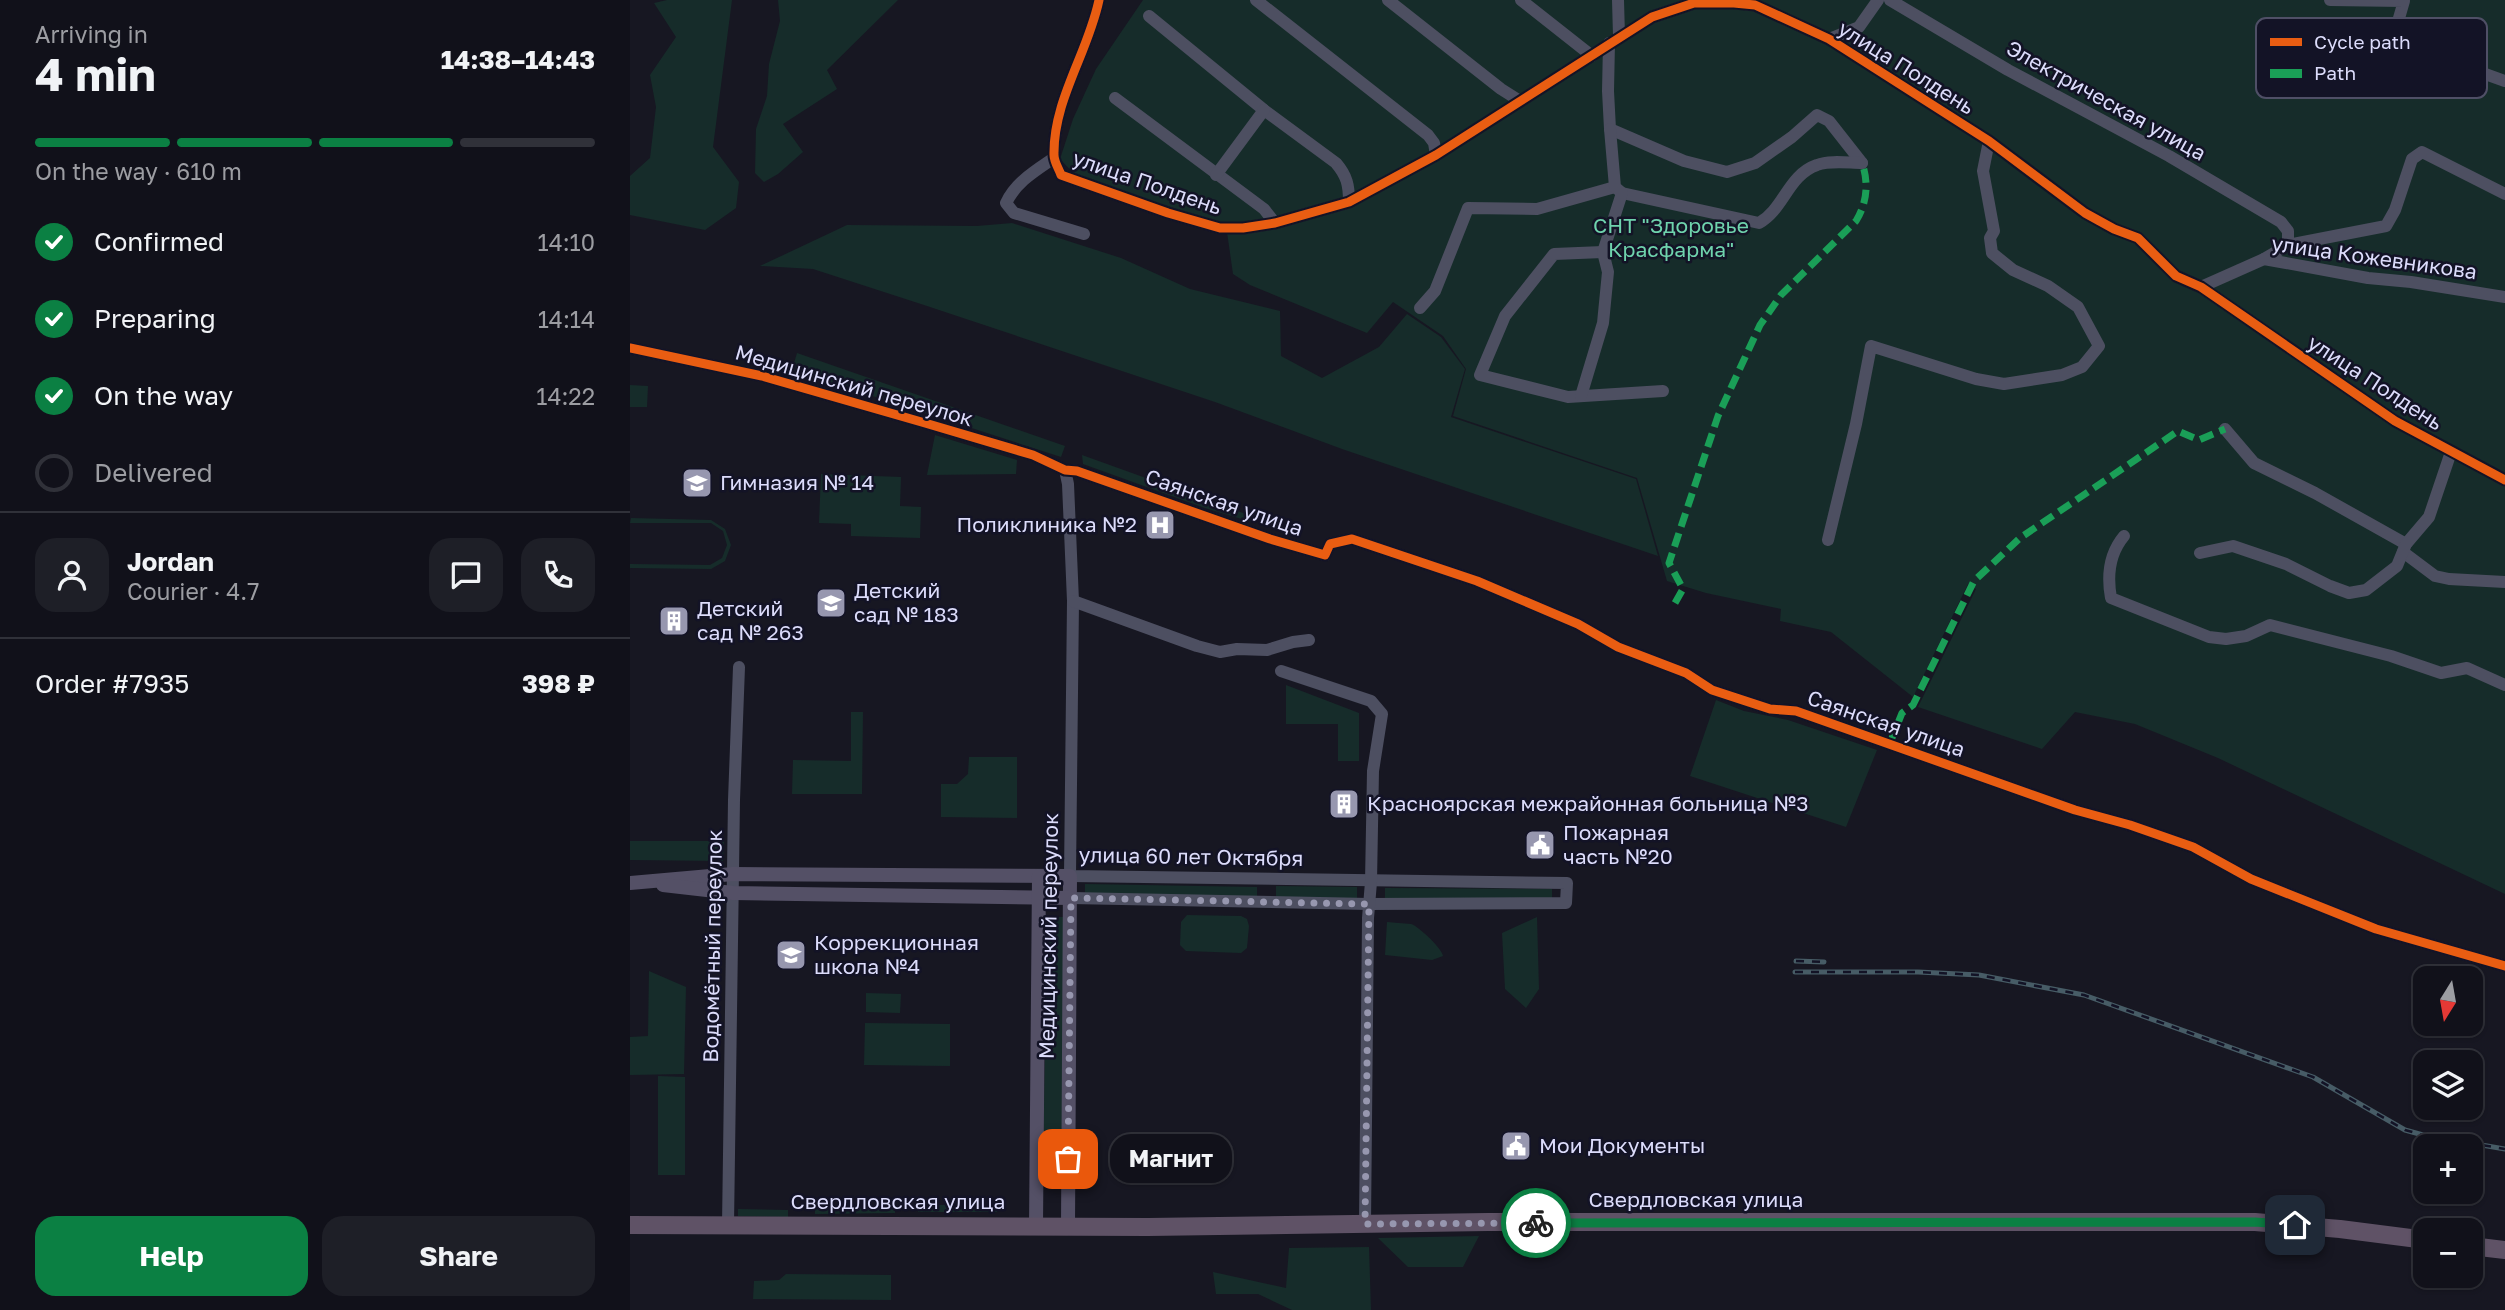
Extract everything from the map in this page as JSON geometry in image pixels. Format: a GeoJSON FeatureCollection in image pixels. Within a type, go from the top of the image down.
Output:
{"type":"FeatureCollection","features":[{"type":"Feature","properties":{"kind":"highway","name":"Свердловская улица"},"geometry":{"type":"LineString","coordinates":[[630,1225],[2255,1222],[2340,1228],[2413,1238]]}},
{"type":"Feature","properties":{"kind":"highway"},"geometry":{"type":"LineString","coordinates":[[2483,1247],[2505,1250]]}},
{"type":"Feature","properties":{"kind":"main road","name":"улица 60 лет Октября"},"geometry":{"type":"LineString","coordinates":[[630,883],[733,874],[1070,877]]}},
{"type":"Feature","properties":{"kind":"main road","name":"Медицинский переулок"},"geometry":{"type":"LineString","coordinates":[[1036,1226],[1039,876]]}},
{"type":"Feature","properties":{"kind":"main road","name":"Медицинский переулок"},"geometry":{"type":"LineString","coordinates":[[1068,1226],[1070,877]]}},
{"type":"Feature","properties":{"kind":"main road","name":"улица 60 лет Октября"},"geometry":{"type":"LineString","coordinates":[[648,883],[733,893],[1071,898]]}},
{"type":"Feature","properties":{"kind":"street","name":"улица Полдень"},"geometry":{"type":"LineString","coordinates":[[1099,0],[1057,125],[1054,158],[1061,175],[1168,213],[1220,228],[1243,229],[1349,202],[1436,155],[1652,17],[1693,2],[1755,5],[1829,39],[1989,141],[2085,213],[2138,238],[2176,276],[2201,287],[2395,421],[2505,480]]}},
{"type":"Feature","properties":{"kind":"street"},"geometry":{"type":"LineString","coordinates":[[1256,0],[1428,135],[1434,143],[1436,155]]}},
{"type":"Feature","properties":{"kind":"street"},"geometry":{"type":"LineString","coordinates":[[1388,0],[1520,101]]}},
{"type":"Feature","properties":{"kind":"street"},"geometry":{"type":"LineString","coordinates":[[1521,0],[1592,56]]}},
{"type":"Feature","properties":{"kind":"street"},"geometry":{"type":"LineString","coordinates":[[1581,397],[1603,323],[1608,272],[1603,252],[1618,190],[1608,91],[1618,0]]}},
{"type":"Feature","properties":{"kind":"street"},"geometry":{"type":"LineString","coordinates":[[1829,39],[1859,27],[1878,0]]}},
{"type":"Feature","properties":{"kind":"street","name":"Электрическая улица"},"geometry":{"type":"LineString","coordinates":[[1890,0],[2008,70],[2169,156],[2281,222],[2288,231],[2288,245]]}},
{"type":"Feature","properties":{"kind":"street"},"geometry":{"type":"LineString","coordinates":[[2330,0],[2404,1],[2399,18]]}},
{"type":"Feature","properties":{"kind":"street"},"geometry":{"type":"LineString","coordinates":[[1149,16],[1264,110],[1336,163],[1346,174],[1349,202]]}},
{"type":"Feature","properties":{"kind":"street"},"geometry":{"type":"LineString","coordinates":[[2487,75],[2505,81]]}},
{"type":"Feature","properties":{"kind":"street"},"geometry":{"type":"LineString","coordinates":[[1115,99],[1264,209],[1275,223]]}},
{"type":"Feature","properties":{"kind":"street"},"geometry":{"type":"LineString","coordinates":[[1216,175],[1264,110]]}},
{"type":"Feature","properties":{"kind":"street"},"geometry":{"type":"LineString","coordinates":[[1420,308],[1435,291],[1468,208],[1537,209],[1618,190],[1759,223],[1770,217],[1795,179],[1818,164],[1862,163],[1829,121],[1817,115],[1755,163],[1727,172],[1684,161],[1610,129]]}},
{"type":"Feature","properties":{"kind":"street"},"geometry":{"type":"LineString","coordinates":[[1828,540],[1856,424],[1871,346],[1976,379],[2004,384],[2062,375],[2082,367],[2099,346],[2078,307],[2048,286],[2013,270],[1992,253],[1990,238],[1994,231],[1983,171],[1989,141]]}},
{"type":"Feature","properties":{"kind":"street"},"geometry":{"type":"LineString","coordinates":[[2264,259],[2288,245],[2386,226],[2395,210],[2412,159],[2422,152],[2505,194]]}},
{"type":"Feature","properties":{"kind":"street"},"geometry":{"type":"LineString","coordinates":[[1054,158],[1027,176],[1010,193],[1006,203],[1014,213],[1084,234]]}},
{"type":"Feature","properties":{"kind":"street"},"geometry":{"type":"LineString","coordinates":[[1603,252],[1554,254],[1504,316],[1480,375],[1568,397],[1663,391]]}},
{"type":"Feature","properties":{"kind":"street","name":"улица Кожевникова"},"geometry":{"type":"LineString","coordinates":[[2201,287],[2264,259],[2368,278],[2505,297]]}},
{"type":"Feature","properties":{"kind":"street","name":"Медицинский переулок"},"geometry":{"type":"LineString","coordinates":[[630,348],[762,376],[1033,455],[1065,470],[1068,484],[1073,601],[1070,877]]}},
{"type":"Feature","properties":{"kind":"street"},"geometry":{"type":"LineString","coordinates":[[2225,429],[2254,463],[2315,493],[2404,548],[2435,576],[2505,582]]}},
{"type":"Feature","properties":{"kind":"street"},"geometry":{"type":"LineString","coordinates":[[2200,553],[2233,546],[2286,564],[2350,593],[2367,590],[2397,566],[2404,548],[2429,517],[2451,452]]}},
{"type":"Feature","properties":{"kind":"street","name":"Саянская улица"},"geometry":{"type":"LineString","coordinates":[[1065,470],[1077,471],[1270,539],[1325,555],[1330,544],[1352,540],[1477,581],[1578,624],[1618,647],[1686,673],[1712,690],[1770,709],[1796,711],[2075,810],[2193,847],[2251,879],[2376,929],[2505,967]]}},
{"type":"Feature","properties":{"kind":"street"},"geometry":{"type":"LineString","coordinates":[[2124,536],[2116,545],[2107,578],[2111,598],[2209,637],[2226,639],[2246,636],[2270,625],[2392,656],[2441,673],[2467,668],[2505,685]]}},
{"type":"Feature","properties":{"kind":"street"},"geometry":{"type":"LineString","coordinates":[[1073,601],[1220,652],[1237,649],[1267,650],[1309,640]]}},
{"type":"Feature","properties":{"kind":"street","name":"Водомётный переулок"},"geometry":{"type":"LineString","coordinates":[[728,1225],[739,667]]}},
{"type":"Feature","properties":{"kind":"street"},"geometry":{"type":"LineString","coordinates":[[1281,671],[1371,701],[1382,714],[1373,771],[1365,1224]]}},
{"type":"Feature","properties":{"kind":"street","name":"улица 60 лет Октября"},"geometry":{"type":"LineString","coordinates":[[1070,877],[1567,883],[1566,903],[1369,904],[1071,898]]}},
{"type":"Feature","properties":{"kind":"street"},"geometry":{"type":"LineString","coordinates":[[1264,879],[1264,901]]}},
{"type":"Feature","properties":{"kind":"green space"},"geometry":{"type":"Polygon","coordinates":[[[667,0],[732,0],[713,147],[739,182],[736,208],[705,230],[630,215],[630,176],[650,158],[656,107],[650,75],[676,37],[654,3],[667,0]]]}},
{"type":"Feature","properties":{"kind":"green space"},"geometry":{"type":"Polygon","coordinates":[[[778,0],[898,0],[827,70],[837,89],[783,124],[803,152],[778,174],[764,182],[755,173],[756,129],[767,96],[769,64],[780,21],[778,0]]]}},
{"type":"Feature","properties":{"kind":"green space","name":"СНТ \"Здоровье Красфарма\""},"geometry":{"type":"Polygon","coordinates":[[[1143,0],[2505,0],[2505,894],[2218,758],[2135,724],[2075,712],[2042,749],[1918,707],[1976,589],[1968,584],[1913,697],[1831,632],[1780,621],[1781,609],[1706,593],[1667,581],[1637,478],[1453,416],[1466,369],[1443,336],[1393,302],[1367,333],[1250,285],[1233,274],[1226,225],[1077,177],[1060,159],[1073,119],[1096,69],[1143,0]]]}},
{"type":"Feature","properties":{"kind":"green space"},"geometry":{"type":"Polygon","coordinates":[[[1012,223],[1121,258],[1190,289],[1280,311],[1281,356],[1322,378],[1379,347],[1407,314],[1441,337],[1465,369],[1451,417],[1636,479],[1658,556],[1342,449],[1215,402],[813,269],[760,266],[847,225],[977,226],[1012,223]]]}},
{"type":"Feature","properties":{"kind":"green space"},"geometry":{"type":"Polygon","coordinates":[[[797,353],[1065,446],[1061,457],[792,370],[797,353]]]}},
{"type":"Feature","properties":{"kind":"green space"},"geometry":{"type":"Polygon","coordinates":[[[630,385],[648,386],[647,407],[630,407],[630,385]]]}},
{"type":"Feature","properties":{"kind":"green space"},"geometry":{"type":"Polygon","coordinates":[[[935,435],[1017,460],[1016,474],[927,475],[935,435]]]}},
{"type":"Feature","properties":{"kind":"green space"},"geometry":{"type":"Polygon","coordinates":[[[1082,455],[1257,518],[1255,523],[1205,508],[1083,464],[1082,455]]]}},
{"type":"Feature","properties":{"kind":"green space"},"geometry":{"type":"Polygon","coordinates":[[[821,474],[901,477],[900,506],[921,507],[920,538],[851,536],[851,524],[819,523],[821,474]]]}},
{"type":"Feature","properties":{"kind":"green space"},"geometry":{"type":"Polygon","coordinates":[[[631,518],[711,520],[725,529],[731,545],[725,561],[711,569],[630,568],[630,564],[710,565],[722,558],[727,545],[723,531],[711,523],[630,523],[631,518]]]}},
{"type":"Feature","properties":{"kind":"green space"},"geometry":{"type":"Polygon","coordinates":[[[1286,685],[1359,713],[1359,761],[1338,761],[1338,724],[1286,724],[1286,685]]]}},
{"type":"Feature","properties":{"kind":"green space"},"geometry":{"type":"Polygon","coordinates":[[[1716,700],[1744,711],[1788,720],[1877,750],[1846,827],[1690,776],[1716,700]]]}},
{"type":"Feature","properties":{"kind":"green space"},"geometry":{"type":"Polygon","coordinates":[[[851,712],[863,712],[862,794],[792,794],[793,760],[851,761],[851,712]]]}},
{"type":"Feature","properties":{"kind":"green space"},"geometry":{"type":"Polygon","coordinates":[[[969,757],[1017,757],[1017,818],[941,817],[941,784],[957,784],[968,774],[969,757]]]}},
{"type":"Feature","properties":{"kind":"green space"},"geometry":{"type":"Polygon","coordinates":[[[630,841],[724,841],[723,861],[630,860],[630,841]]]}},
{"type":"Feature","properties":{"kind":"green space"},"geometry":{"type":"Polygon","coordinates":[[[1085,884],[1257,887],[1257,897],[1085,894],[1085,884]]]}},
{"type":"Feature","properties":{"kind":"green space"},"geometry":{"type":"Polygon","coordinates":[[[1276,886],[1357,887],[1357,900],[1276,898],[1276,886]]]}},
{"type":"Feature","properties":{"kind":"green space"},"geometry":{"type":"Polygon","coordinates":[[[1385,888],[1552,889],[1552,898],[1385,898],[1385,888]]]}},
{"type":"Feature","properties":{"kind":"green space"},"geometry":{"type":"Polygon","coordinates":[[[1187,915],[1241,916],[1247,919],[1247,948],[1241,953],[1186,951],[1180,945],[1181,922],[1187,915]]]}},
{"type":"Feature","properties":{"kind":"green space"},"geometry":{"type":"Polygon","coordinates":[[[1047,917],[1065,917],[1062,1171],[1043,1171],[1047,917]]]}},
{"type":"Feature","properties":{"kind":"green space"},"geometry":{"type":"Polygon","coordinates":[[[1537,917],[1539,989],[1526,1008],[1505,989],[1502,933],[1537,917]]]}},
{"type":"Feature","properties":{"kind":"green space"},"geometry":{"type":"Polygon","coordinates":[[[1387,922],[1411,924],[1434,943],[1443,956],[1432,960],[1385,955],[1387,922]]]}},
{"type":"Feature","properties":{"kind":"green space"},"geometry":{"type":"Polygon","coordinates":[[[649,971],[686,987],[684,1074],[630,1075],[630,1037],[648,1036],[649,971]]]}},
{"type":"Feature","properties":{"kind":"green space"},"geometry":{"type":"Polygon","coordinates":[[[866,993],[901,994],[900,1013],[866,1012],[866,993]]]}},
{"type":"Feature","properties":{"kind":"green space"},"geometry":{"type":"Polygon","coordinates":[[[865,1023],[950,1024],[950,1066],[864,1065],[865,1023]]]}},
{"type":"Feature","properties":{"kind":"green space"},"geometry":{"type":"Polygon","coordinates":[[[658,1076],[685,1077],[685,1175],[658,1175],[658,1076]]]}},
{"type":"Feature","properties":{"kind":"green space"},"geometry":{"type":"Polygon","coordinates":[[[917,1205],[997,1205],[997,1212],[918,1212],[917,1205]]]}},
{"type":"Feature","properties":{"kind":"green space"},"geometry":{"type":"Polygon","coordinates":[[[815,1207],[895,1207],[895,1213],[815,1214],[815,1207]]]}},
{"type":"Feature","properties":{"kind":"green space"},"geometry":{"type":"Polygon","coordinates":[[[738,1209],[788,1210],[788,1217],[738,1216],[738,1209]]]}},
{"type":"Feature","properties":{"kind":"green space"},"geometry":{"type":"Polygon","coordinates":[[[1479,1236],[1463,1267],[1408,1267],[1378,1238],[1479,1236]]]}},
{"type":"Feature","properties":{"kind":"green space"},"geometry":{"type":"Polygon","coordinates":[[[1369,1247],[1371,1310],[1292,1310],[1258,1294],[1216,1294],[1213,1272],[1286,1288],[1289,1248],[1369,1247]]]}},
{"type":"Feature","properties":{"kind":"green space"},"geometry":{"type":"Polygon","coordinates":[[[786,1274],[891,1275],[891,1300],[753,1299],[754,1281],[779,1280],[786,1274]]]}},
{"type":"Feature","properties":{"kind":"railway"},"geometry":{"type":"LineString","coordinates":[[1796,961],[1824,962]]}},
{"type":"Feature","properties":{"kind":"railway"},"geometry":{"type":"LineString","coordinates":[[1795,972],[1979,975],[2084,995],[2313,1077],[2405,1130],[2505,1149]]}},
{"type":"Feature","properties":{"kind":"marked path"},"geometry":{"type":"LineString","coordinates":[[1675,603],[1683,589],[1669,563],[1718,416],[1760,325],[1781,295],[1856,221],[1866,193],[1862,163]]}},
{"type":"Feature","properties":{"kind":"marked path"},"geometry":{"type":"LineString","coordinates":[[1890,743],[1902,713],[1913,705],[1974,581],[2020,538],[2178,431],[2199,440],[2225,429]]}},
{"type":"Feature","properties":{"kind":"cycle path"},"geometry":{"type":"LineString","coordinates":[[1099,0],[1059,115],[1054,155],[1061,175],[1168,213],[1220,228],[1275,223],[1349,202],[1436,155],[1652,17],[1694,3],[1755,5],[1829,39],[1989,141],[2085,213],[2138,238],[2176,276],[2201,287],[2395,421],[2505,480]]}},
{"type":"Feature","properties":{"kind":"cycle path"},"geometry":{"type":"LineString","coordinates":[[630,348],[762,376],[1033,455],[1065,470],[1077,471],[1270,539],[1325,555],[1330,544],[1352,539],[1477,581],[1578,624],[1618,647],[1686,673],[1712,690],[1770,709],[1796,711],[2075,810],[2130,825],[2193,847],[2251,879],[2376,929],[2505,966]]}},
{"type":"Feature","properties":{"kind":"way so far"},"geometry":{"type":"LineString","coordinates":[[1068,1159],[1071,898],[1369,904],[1365,1224],[1536,1223]]}},
{"type":"Feature","properties":{"kind":"place","name":"Гимназия № 14"},"geometry":{"type":"Point","coordinates":[697,483]}},
{"type":"Feature","properties":{"kind":"place","name":"Поликлиника №2"},"geometry":{"type":"Point","coordinates":[1160,525]}},
{"type":"Feature","properties":{"kind":"place","name":"Детский сад № 183"},"geometry":{"type":"Point","coordinates":[831,603]}},
{"type":"Feature","properties":{"kind":"place","name":"Детский сад № 263"},"geometry":{"type":"Point","coordinates":[674,621]}},
{"type":"Feature","properties":{"kind":"place","name":"Красноярская межрайонная больница №3"},"geometry":{"type":"Point","coordinates":[1344,804]}},
{"type":"Feature","properties":{"kind":"place","name":"Пожарная часть №20"},"geometry":{"type":"Point","coordinates":[1540,845]}},
{"type":"Feature","properties":{"kind":"place","name":"Коррекционная школа №4"},"geometry":{"type":"Point","coordinates":[791,955]}},
{"type":"Feature","properties":{"kind":"place","name":"Мои Документы"},"geometry":{"type":"Point","coordinates":[1516,1146]}},
{"type":"Feature","properties":{"kind":"place","name":"Магнит"},"geometry":{"type":"Point","coordinates":[1068,1159]}},
{"type":"Feature","properties":{"kind":"route"},"geometry":{"type":"LineString","coordinates":[[1536,1223],[2255,1222],[2295,1225]]}}]}
